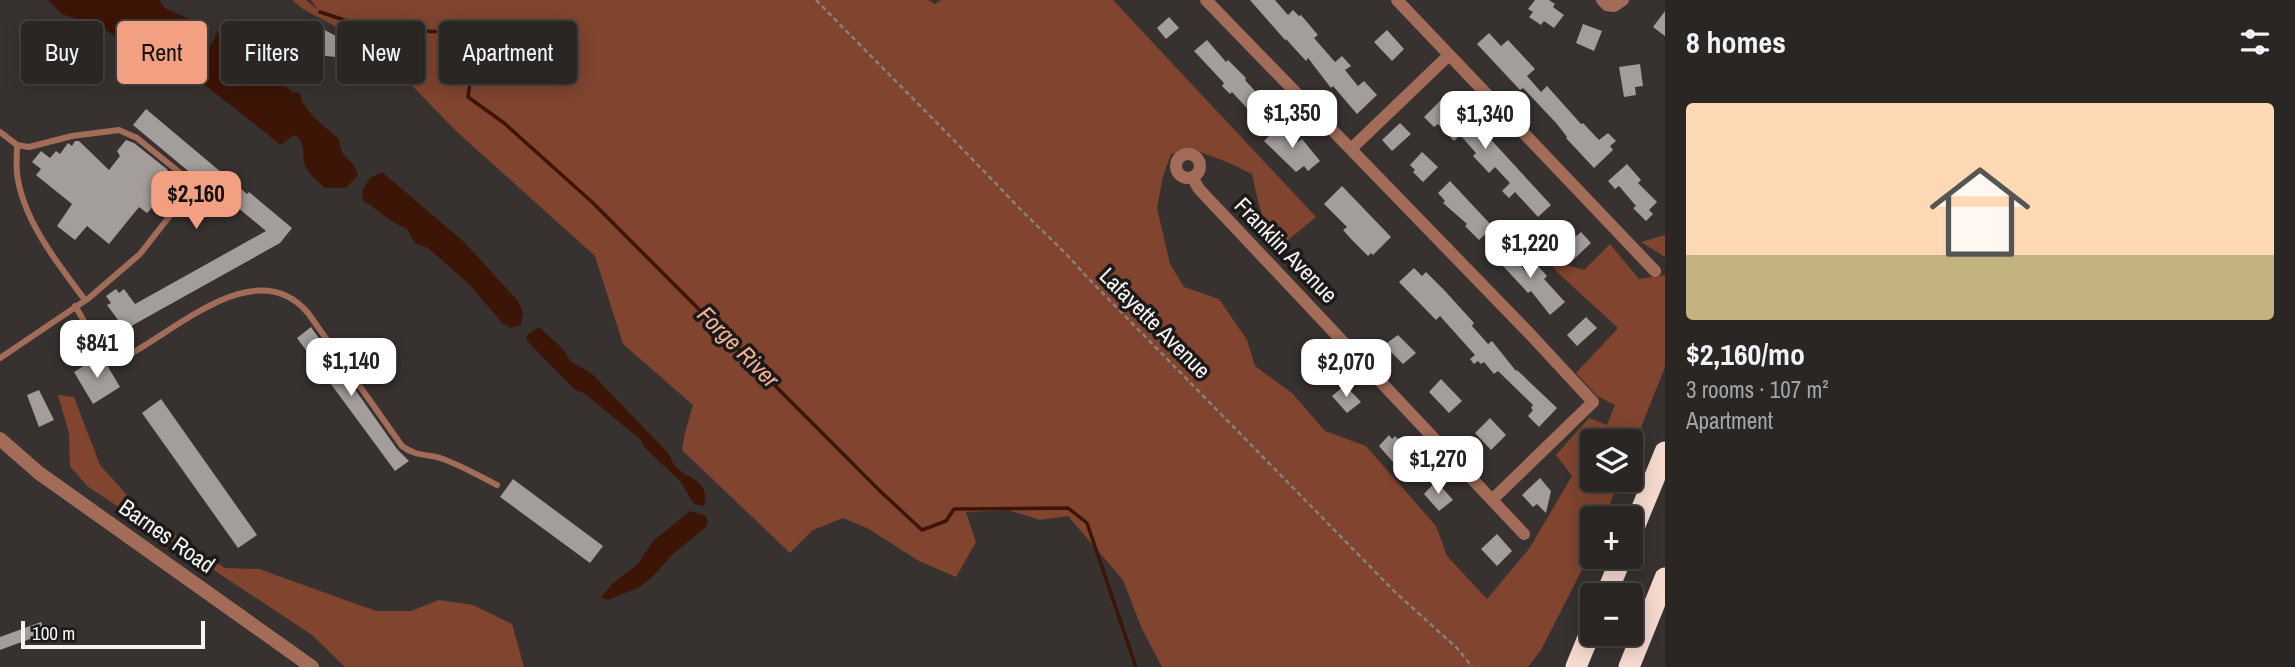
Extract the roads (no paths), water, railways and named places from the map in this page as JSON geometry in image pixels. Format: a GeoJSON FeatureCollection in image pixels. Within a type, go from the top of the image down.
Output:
{"type":"FeatureCollection","features":[{"type":"Feature","properties":{"kind":"highway"},"geometry":{"type":"LineString","coordinates":[[1643,506],[1665,452]]}},
{"type":"Feature","properties":{"kind":"highway"},"geometry":{"type":"LineString","coordinates":[[1629,667],[1665,578]]}},
{"type":"Feature","properties":{"kind":"highway"},"geometry":{"type":"LineString","coordinates":[[1576,667],[1585,646]]}},
{"type":"Feature","properties":{"kind":"street"},"geometry":{"type":"LineString","coordinates":[[1206,0],[1593,402],[1493,499]]}},
{"type":"Feature","properties":{"kind":"street"},"geometry":{"type":"LineString","coordinates":[[1396,0],[1655,271]]}},
{"type":"Feature","properties":{"kind":"street"},"geometry":{"type":"LineString","coordinates":[[1602,0],[1607,5],[1614,6],[1623,0]]}},
{"type":"Feature","properties":{"kind":"street"},"geometry":{"type":"LineString","coordinates":[[1351,149],[1448,56]]}},
{"type":"Feature","properties":{"kind":"street","name":"Franklin Avenue"},"geometry":{"type":"LineString","coordinates":[[1192,177],[1199,189],[1524,534]]}},
{"type":"Feature","properties":{"kind":"street","name":"Barnes Road"},"geometry":{"type":"LineString","coordinates":[[1,442],[39,473],[312,667]]}},
{"type":"Feature","properties":{"kind":"lane"},"geometry":{"type":"LineString","coordinates":[[0,132],[17,145],[29,147],[72,136],[119,130],[138,138],[179,172],[187,185],[183,199],[140,254],[85,300],[0,358]]}},
{"type":"Feature","properties":{"kind":"lane"},"geometry":{"type":"LineString","coordinates":[[17,145],[17,175],[26,206],[49,252],[85,300]]}},
{"type":"Feature","properties":{"kind":"lane"},"geometry":{"type":"LineString","coordinates":[[75,306],[104,350],[110,357],[119,360],[201,311],[236,294],[261,289],[292,298],[308,313],[402,446],[411,453],[437,457],[497,485]]}},
{"type":"Feature","properties":{"kind":"waterway","name":"Forge River"},"geometry":{"type":"LineString","coordinates":[[320,12],[371,29],[445,32],[473,59],[468,97],[504,123],[592,202],[922,530],[946,521],[954,509],[1068,508],[1087,523],[1136,667]]}}]}
